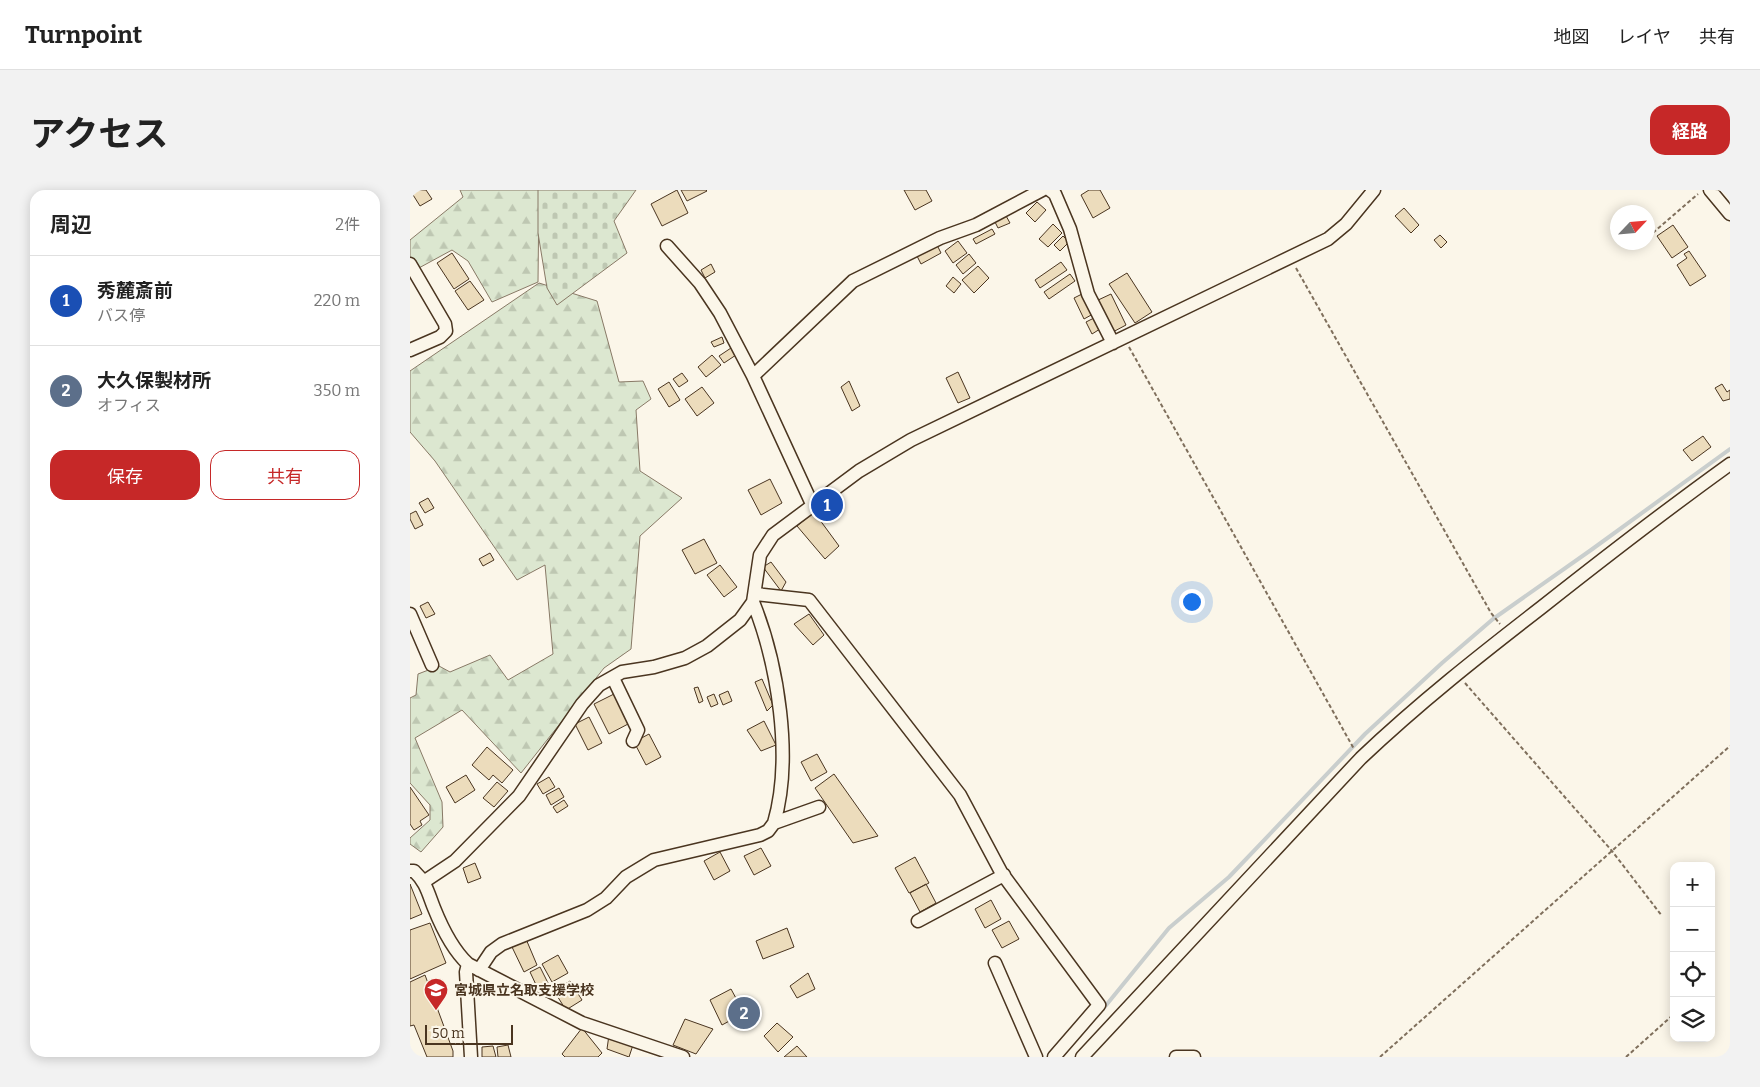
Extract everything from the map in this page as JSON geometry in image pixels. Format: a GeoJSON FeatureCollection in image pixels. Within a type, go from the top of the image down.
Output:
{"type":"FeatureCollection","features":[{"type":"Feature","properties":{"kind":"street"},"geometry":{"type":"LineString","coordinates":[[753,376],[853,281],[940,238],[976,225],[1042,190]]}},
{"type":"Feature","properties":{"kind":"street"},"geometry":{"type":"LineString","coordinates":[[1050,190],[1054,194],[1070,229],[1088,294],[1119,341]]}},
{"type":"Feature","properties":{"kind":"street"},"geometry":{"type":"LineString","coordinates":[[471,1057],[466,972],[491,952],[502,944],[587,910],[606,898],[626,877],[654,860],[760,835],[768,831],[774,823],[784,751],[774,669],[754,598],[760,555],[772,535],[859,471],[911,440],[1291,259],[1328,239],[1346,224],[1374,190]]}},
{"type":"Feature","properties":{"kind":"street"},"geometry":{"type":"LineString","coordinates":[[1710,190],[1730,214]]}},
{"type":"Feature","properties":{"kind":"street"},"geometry":{"type":"LineString","coordinates":[[667,246],[700,283],[720,313],[753,376],[812,504]]}},
{"type":"Feature","properties":{"kind":"street"},"geometry":{"type":"LineString","coordinates":[[410,264],[445,324],[446,331],[440,337],[410,350]]}},
{"type":"Feature","properties":{"kind":"street"},"geometry":{"type":"LineString","coordinates":[[1082,1057],[1361,758],[1404,717],[1457,673],[1631,537],[1730,464]]}},
{"type":"Feature","properties":{"kind":"street"},"geometry":{"type":"LineString","coordinates":[[425,881],[455,861],[519,796],[582,704],[599,685],[622,672],[654,667],[685,658],[706,646],[740,620],[754,598]]}},
{"type":"Feature","properties":{"kind":"street"},"geometry":{"type":"LineString","coordinates":[[754,598],[809,600],[960,795],[999,877],[1099,1005],[1054,1057]]}},
{"type":"Feature","properties":{"kind":"street"},"geometry":{"type":"LineString","coordinates":[[410,614],[432,665]]}},
{"type":"Feature","properties":{"kind":"street"},"geometry":{"type":"LineString","coordinates":[[613,678],[638,730],[633,741]]}},
{"type":"Feature","properties":{"kind":"street"},"geometry":{"type":"LineString","coordinates":[[774,823],[819,807]]}},
{"type":"Feature","properties":{"kind":"street"},"geometry":{"type":"LineString","coordinates":[[410,871],[414,871],[425,881],[435,910],[458,955],[474,967],[582,1023],[683,1057]]}},
{"type":"Feature","properties":{"kind":"street"},"geometry":{"type":"LineString","coordinates":[[918,920],[999,877]]}},
{"type":"Feature","properties":{"kind":"street"},"geometry":{"type":"LineString","coordinates":[[994,963],[1036,1057]]}},
{"type":"Feature","properties":{"kind":"street"},"geometry":{"type":"LineString","coordinates":[[1176,1057],[1194,1057]]}},
{"type":"Feature","properties":{"kind":"path"},"geometry":{"type":"LineString","coordinates":[[1655,231],[1700,192],[1699,190]]}},
{"type":"Feature","properties":{"kind":"path"},"geometry":{"type":"LineString","coordinates":[[1291,259],[1491,613],[1499,622]]}},
{"type":"Feature","properties":{"kind":"path"},"geometry":{"type":"LineString","coordinates":[[1119,341],[1354,749]]}},
{"type":"Feature","properties":{"kind":"path"},"geometry":{"type":"LineString","coordinates":[[1457,673],[1612,851],[1662,916]]}},
{"type":"Feature","properties":{"kind":"path"},"geometry":{"type":"LineString","coordinates":[[1380,1057],[1730,746]]}},
{"type":"Feature","properties":{"kind":"path"},"geometry":{"type":"LineString","coordinates":[[1626,1057],[1670,1018]]}},
{"type":"Feature","properties":{"kind":"green space"},"geometry":{"type":"Polygon","coordinates":[[[460,190],[539,190],[538,282],[492,302],[468,261],[452,250],[417,269],[410,259],[410,240],[463,197],[460,190]]]}},
{"type":"Feature","properties":{"kind":"green space"},"geometry":{"type":"Polygon","coordinates":[[[538,190],[636,190],[614,221],[627,253],[557,305],[547,288],[538,233],[538,190]]]}},
{"type":"Feature","properties":{"kind":"green space"},"geometry":{"type":"Polygon","coordinates":[[[539,283],[597,301],[619,382],[643,381],[651,399],[636,410],[640,471],[682,498],[640,536],[631,649],[604,668],[521,773],[462,710],[415,738],[442,802],[443,827],[421,852],[410,844],[410,838],[430,820],[430,805],[410,783],[410,698],[416,695],[418,674],[439,666],[450,672],[490,655],[508,680],[553,654],[545,565],[517,580],[435,461],[410,432],[410,371],[539,283]]]}},
{"type":"Feature","properties":{"kind":"building"},"geometry":{"type":"Polygon","coordinates":[[[410,190],[426,190],[432,199],[420,206],[410,190]]]}},
{"type":"Feature","properties":{"kind":"building"},"geometry":{"type":"Polygon","coordinates":[[[677,190],[688,213],[662,226],[651,204],[677,190]]]}},
{"type":"Feature","properties":{"kind":"building"},"geometry":{"type":"Polygon","coordinates":[[[681,190],[706,190],[707,191],[687,201],[681,190]]]}},
{"type":"Feature","properties":{"kind":"building"},"geometry":{"type":"Polygon","coordinates":[[[904,190],[926,190],[932,201],[915,210],[904,190]]]}},
{"type":"Feature","properties":{"kind":"building"},"geometry":{"type":"Polygon","coordinates":[[[1089,190],[1100,190],[1110,208],[1093,218],[1081,195],[1089,190]]]}},
{"type":"Feature","properties":{"kind":"building"},"geometry":{"type":"Polygon","coordinates":[[[1037,202],[1046,210],[1035,222],[1026,213],[1037,202]]]}},
{"type":"Feature","properties":{"kind":"building"},"geometry":{"type":"Polygon","coordinates":[[[1404,208],[1419,225],[1411,233],[1395,216],[1404,208]]]}},
{"type":"Feature","properties":{"kind":"building"},"geometry":{"type":"Polygon","coordinates":[[[1005,214],[1010,223],[998,228],[994,220],[1005,214]]]}},
{"type":"Feature","properties":{"kind":"building"},"geometry":{"type":"Polygon","coordinates":[[[1053,224],[1062,233],[1048,247],[1039,239],[1053,224]]]}},
{"type":"Feature","properties":{"kind":"building"},"geometry":{"type":"Polygon","coordinates":[[[1673,225],[1688,247],[1672,258],[1657,236],[1673,225]]]}},
{"type":"Feature","properties":{"kind":"building"},"geometry":{"type":"Polygon","coordinates":[[[992,229],[995,234],[976,244],[973,239],[992,229]]]}},
{"type":"Feature","properties":{"kind":"building"},"geometry":{"type":"Polygon","coordinates":[[[1440,235],[1447,242],[1441,248],[1434,240],[1440,235]]]}},
{"type":"Feature","properties":{"kind":"building"},"geometry":{"type":"Polygon","coordinates":[[[1063,236],[1069,242],[1060,251],[1054,245],[1063,236]]]}},
{"type":"Feature","properties":{"kind":"building"},"geometry":{"type":"Polygon","coordinates":[[[958,241],[967,253],[953,263],[945,251],[958,241]]]}},
{"type":"Feature","properties":{"kind":"building"},"geometry":{"type":"Polygon","coordinates":[[[936,243],[941,253],[921,264],[916,254],[936,243]]]}},
{"type":"Feature","properties":{"kind":"building"},"geometry":{"type":"Polygon","coordinates":[[[1689,251],[1706,276],[1690,286],[1677,265],[1687,258],[1684,254],[1689,251]]]}},
{"type":"Feature","properties":{"kind":"building"},"geometry":{"type":"Polygon","coordinates":[[[452,253],[469,279],[454,289],[437,263],[452,253]]]}},
{"type":"Feature","properties":{"kind":"building"},"geometry":{"type":"Polygon","coordinates":[[[969,254],[976,263],[963,274],[956,265],[969,254]]]}},
{"type":"Feature","properties":{"kind":"building"},"geometry":{"type":"Polygon","coordinates":[[[1061,262],[1067,270],[1040,288],[1035,280],[1061,262]]]}},
{"type":"Feature","properties":{"kind":"building"},"geometry":{"type":"Polygon","coordinates":[[[711,264],[715,272],[705,278],[701,270],[711,264]]]}},
{"type":"Feature","properties":{"kind":"building"},"geometry":{"type":"Polygon","coordinates":[[[978,266],[989,278],[974,293],[962,280],[978,266]]]}},
{"type":"Feature","properties":{"kind":"building"},"geometry":{"type":"Polygon","coordinates":[[[1127,273],[1152,312],[1135,323],[1109,284],[1127,273]]]}},
{"type":"Feature","properties":{"kind":"building"},"geometry":{"type":"Polygon","coordinates":[[[1070,274],[1075,281],[1049,299],[1044,292],[1070,274]]]}},
{"type":"Feature","properties":{"kind":"building"},"geometry":{"type":"Polygon","coordinates":[[[953,277],[961,284],[954,293],[946,286],[953,277]]]}},
{"type":"Feature","properties":{"kind":"building"},"geometry":{"type":"Polygon","coordinates":[[[470,281],[484,300],[468,310],[455,291],[470,281]]]}},
{"type":"Feature","properties":{"kind":"building"},"geometry":{"type":"Polygon","coordinates":[[[1082,294],[1093,314],[1084,319],[1074,298],[1082,294]]]}},
{"type":"Feature","properties":{"kind":"building"},"geometry":{"type":"Polygon","coordinates":[[[1111,294],[1126,325],[1111,333],[1096,301],[1111,294]]]}},
{"type":"Feature","properties":{"kind":"building"},"geometry":{"type":"Polygon","coordinates":[[[1094,318],[1100,329],[1092,334],[1086,322],[1094,318]]]}},
{"type":"Feature","properties":{"kind":"building"},"geometry":{"type":"Polygon","coordinates":[[[722,337],[724,343],[714,347],[711,342],[722,337]]]}},
{"type":"Feature","properties":{"kind":"building"},"geometry":{"type":"Polygon","coordinates":[[[731,348],[736,355],[724,363],[719,356],[731,348]]]}},
{"type":"Feature","properties":{"kind":"building"},"geometry":{"type":"Polygon","coordinates":[[[712,355],[721,365],[706,377],[698,367],[712,355]]]}},
{"type":"Feature","properties":{"kind":"building"},"geometry":{"type":"Polygon","coordinates":[[[958,372],[970,398],[958,403],[946,378],[958,372]]]}},
{"type":"Feature","properties":{"kind":"building"},"geometry":{"type":"Polygon","coordinates":[[[682,373],[688,381],[679,387],[673,379],[682,373]]]}},
{"type":"Feature","properties":{"kind":"building"},"geometry":{"type":"Polygon","coordinates":[[[849,381],[860,406],[852,411],[841,387],[849,381]]]}},
{"type":"Feature","properties":{"kind":"building"},"geometry":{"type":"Polygon","coordinates":[[[669,382],[680,400],[669,407],[658,389],[669,382]]]}},
{"type":"Feature","properties":{"kind":"building"},"geometry":{"type":"Polygon","coordinates":[[[1722,384],[1727,392],[1730,390],[1730,399],[1723,401],[1715,388],[1722,384]]]}},
{"type":"Feature","properties":{"kind":"building"},"geometry":{"type":"Polygon","coordinates":[[[702,387],[714,403],[697,416],[685,399],[702,387]]]}},
{"type":"Feature","properties":{"kind":"building"},"geometry":{"type":"Polygon","coordinates":[[[1703,436],[1711,447],[1692,461],[1683,450],[1703,436]]]}},
{"type":"Feature","properties":{"kind":"building"},"geometry":{"type":"Polygon","coordinates":[[[770,479],[782,503],[761,515],[748,490],[770,479]]]}},
{"type":"Feature","properties":{"kind":"building"},"geometry":{"type":"Polygon","coordinates":[[[428,498],[434,508],[425,513],[419,503],[428,498]]]}},
{"type":"Feature","properties":{"kind":"building"},"geometry":{"type":"Polygon","coordinates":[[[416,511],[423,525],[415,529],[410,519],[410,514],[416,511]]]}},
{"type":"Feature","properties":{"kind":"building"},"geometry":{"type":"Polygon","coordinates":[[[814,512],[839,546],[825,559],[797,526],[814,512]]]}},
{"type":"Feature","properties":{"kind":"building"},"geometry":{"type":"Polygon","coordinates":[[[704,539],[717,563],[695,574],[682,550],[704,539]]]}},
{"type":"Feature","properties":{"kind":"building"},"geometry":{"type":"Polygon","coordinates":[[[490,553],[494,560],[483,566],[479,559],[490,553]]]}},
{"type":"Feature","properties":{"kind":"building"},"geometry":{"type":"Polygon","coordinates":[[[771,562],[786,582],[781,591],[763,567],[771,562]]]}},
{"type":"Feature","properties":{"kind":"building"},"geometry":{"type":"Polygon","coordinates":[[[720,565],[737,587],[724,597],[707,575],[720,565]]]}},
{"type":"Feature","properties":{"kind":"building"},"geometry":{"type":"Polygon","coordinates":[[[428,602],[435,614],[426,618],[420,606],[428,602]]]}},
{"type":"Feature","properties":{"kind":"building"},"geometry":{"type":"Polygon","coordinates":[[[809,614],[824,635],[813,645],[794,624],[809,614]]]}},
{"type":"Feature","properties":{"kind":"building"},"geometry":{"type":"Polygon","coordinates":[[[762,679],[773,705],[767,711],[755,682],[762,679]]]}},
{"type":"Feature","properties":{"kind":"building"},"geometry":{"type":"Polygon","coordinates":[[[698,687],[703,701],[699,703],[694,688],[698,687]]]}},
{"type":"Feature","properties":{"kind":"building"},"geometry":{"type":"Polygon","coordinates":[[[728,691],[732,701],[723,705],[719,695],[728,691]]]}},
{"type":"Feature","properties":{"kind":"building"},"geometry":{"type":"Polygon","coordinates":[[[616,693],[630,723],[609,734],[594,704],[616,693]]]}},
{"type":"Feature","properties":{"kind":"building"},"geometry":{"type":"Polygon","coordinates":[[[714,694],[718,704],[711,707],[707,697],[714,694]]]}},
{"type":"Feature","properties":{"kind":"building"},"geometry":{"type":"Polygon","coordinates":[[[589,717],[602,743],[588,750],[575,724],[589,717]]]}},
{"type":"Feature","properties":{"kind":"building"},"geometry":{"type":"Polygon","coordinates":[[[764,721],[776,745],[761,751],[747,730],[764,721]]]}},
{"type":"Feature","properties":{"kind":"building"},"geometry":{"type":"Polygon","coordinates":[[[649,734],[661,757],[646,765],[634,742],[649,734]]]}},
{"type":"Feature","properties":{"kind":"building"},"geometry":{"type":"Polygon","coordinates":[[[487,747],[513,770],[502,783],[493,775],[489,780],[472,765],[487,747]]]}},
{"type":"Feature","properties":{"kind":"building"},"geometry":{"type":"Polygon","coordinates":[[[817,754],[827,772],[811,781],[801,762],[817,754]]]}},
{"type":"Feature","properties":{"kind":"building"},"geometry":{"type":"Polygon","coordinates":[[[834,774],[878,836],[853,843],[815,788],[834,774]]]}},
{"type":"Feature","properties":{"kind":"building"},"geometry":{"type":"Polygon","coordinates":[[[466,775],[475,790],[455,803],[446,787],[466,775]]]}},
{"type":"Feature","properties":{"kind":"building"},"geometry":{"type":"Polygon","coordinates":[[[549,777],[555,787],[543,794],[537,784],[549,777]]]}},
{"type":"Feature","properties":{"kind":"building"},"geometry":{"type":"Polygon","coordinates":[[[497,782],[508,791],[494,807],[483,798],[497,782]]]}},
{"type":"Feature","properties":{"kind":"building"},"geometry":{"type":"Polygon","coordinates":[[[410,787],[429,815],[420,821],[422,825],[414,830],[410,824],[410,787]]]}},
{"type":"Feature","properties":{"kind":"building"},"geometry":{"type":"Polygon","coordinates":[[[559,788],[564,797],[551,805],[546,795],[559,788]]]}},
{"type":"Feature","properties":{"kind":"building"},"geometry":{"type":"Polygon","coordinates":[[[564,800],[568,806],[557,813],[553,807],[564,800]]]}},
{"type":"Feature","properties":{"kind":"building"},"geometry":{"type":"Polygon","coordinates":[[[761,848],[771,866],[754,875],[744,856],[761,848]]]}},
{"type":"Feature","properties":{"kind":"building"},"geometry":{"type":"Polygon","coordinates":[[[720,852],[730,871],[714,880],[704,861],[720,852]]]}},
{"type":"Feature","properties":{"kind":"building"},"geometry":{"type":"Polygon","coordinates":[[[915,857],[929,883],[909,893],[895,868],[915,857]]]}},
{"type":"Feature","properties":{"kind":"building"},"geometry":{"type":"Polygon","coordinates":[[[475,863],[481,878],[468,883],[463,868],[475,863]]]}},
{"type":"Feature","properties":{"kind":"building"},"geometry":{"type":"Polygon","coordinates":[[[410,884],[422,914],[410,919],[410,884]]]}},
{"type":"Feature","properties":{"kind":"building"},"geometry":{"type":"Polygon","coordinates":[[[926,884],[936,903],[920,912],[910,893],[926,884]]]}},
{"type":"Feature","properties":{"kind":"building"},"geometry":{"type":"Polygon","coordinates":[[[991,900],[1001,919],[985,928],[975,909],[991,900]]]}},
{"type":"Feature","properties":{"kind":"building"},"geometry":{"type":"Polygon","coordinates":[[[1009,921],[1019,939],[1002,948],[992,930],[1009,921]]]}},
{"type":"Feature","properties":{"kind":"building"},"geometry":{"type":"Polygon","coordinates":[[[430,923],[446,963],[410,979],[410,930],[430,923]]]}},
{"type":"Feature","properties":{"kind":"building"},"geometry":{"type":"Polygon","coordinates":[[[787,928],[794,947],[763,959],[756,941],[787,928]]]}},
{"type":"Feature","properties":{"kind":"building"},"geometry":{"type":"Polygon","coordinates":[[[526,939],[537,965],[524,972],[512,947],[526,939]]]}},
{"type":"Feature","properties":{"kind":"building"},"geometry":{"type":"Polygon","coordinates":[[[558,955],[568,973],[552,982],[542,964],[558,955]]]}},
{"type":"Feature","properties":{"kind":"building"},"geometry":{"type":"Polygon","coordinates":[[[540,967],[548,983],[538,989],[530,972],[540,967]]]}},
{"type":"Feature","properties":{"kind":"building"},"geometry":{"type":"Polygon","coordinates":[[[808,973],[815,989],[797,998],[790,986],[808,973]]]}},
{"type":"Feature","properties":{"kind":"building"},"geometry":{"type":"Polygon","coordinates":[[[425,975],[453,1051],[453,1057],[427,1057],[414,1025],[410,1026],[410,982],[425,975]]]}},
{"type":"Feature","properties":{"kind":"building"},"geometry":{"type":"Polygon","coordinates":[[[570,981],[582,1000],[566,1010],[554,991],[570,981]]]}},
{"type":"Feature","properties":{"kind":"building"},"geometry":{"type":"Polygon","coordinates":[[[731,989],[744,1013],[722,1025],[710,1000],[731,989]]]}},
{"type":"Feature","properties":{"kind":"building"},"geometry":{"type":"Polygon","coordinates":[[[685,1019],[713,1029],[696,1054],[673,1045],[685,1019]]]}},
{"type":"Feature","properties":{"kind":"building"},"geometry":{"type":"Polygon","coordinates":[[[777,1023],[793,1037],[778,1052],[764,1036],[777,1023]]]}},
{"type":"Feature","properties":{"kind":"building"},"geometry":{"type":"Polygon","coordinates":[[[582,1028],[602,1053],[598,1057],[565,1057],[562,1054],[582,1028]]]}},
{"type":"Feature","properties":{"kind":"building"},"geometry":{"type":"Polygon","coordinates":[[[609,1035],[634,1042],[629,1057],[607,1049],[609,1035]]]}},
{"type":"Feature","properties":{"kind":"building"},"geometry":{"type":"Polygon","coordinates":[[[508,1045],[511,1057],[498,1057],[497,1047],[508,1045]]]}},
{"type":"Feature","properties":{"kind":"building"},"geometry":{"type":"Polygon","coordinates":[[[493,1046],[496,1057],[482,1057],[482,1047],[493,1046]]]}},
{"type":"Feature","properties":{"kind":"building"},"geometry":{"type":"Polygon","coordinates":[[[797,1046],[807,1057],[784,1057],[797,1046]]]}},
{"type":"Feature","properties":{"kind":"waterway"},"geometry":{"type":"LineString","coordinates":[[1103,1009],[1169,928],[1229,877],[1365,734],[1442,663],[1493,619],[1730,449]]}},
{"type":"Feature","properties":{"kind":"place","name":"秀麓斎前"},"geometry":{"type":"Point","coordinates":[827,505]}},
{"type":"Feature","properties":{"kind":"place","name":"宮城県立名取支援学校"},"geometry":{"type":"Point","coordinates":[436,1011]}},
{"type":"Feature","properties":{"kind":"place","name":"大久保製材所"},"geometry":{"type":"Point","coordinates":[744,1013]}}]}
